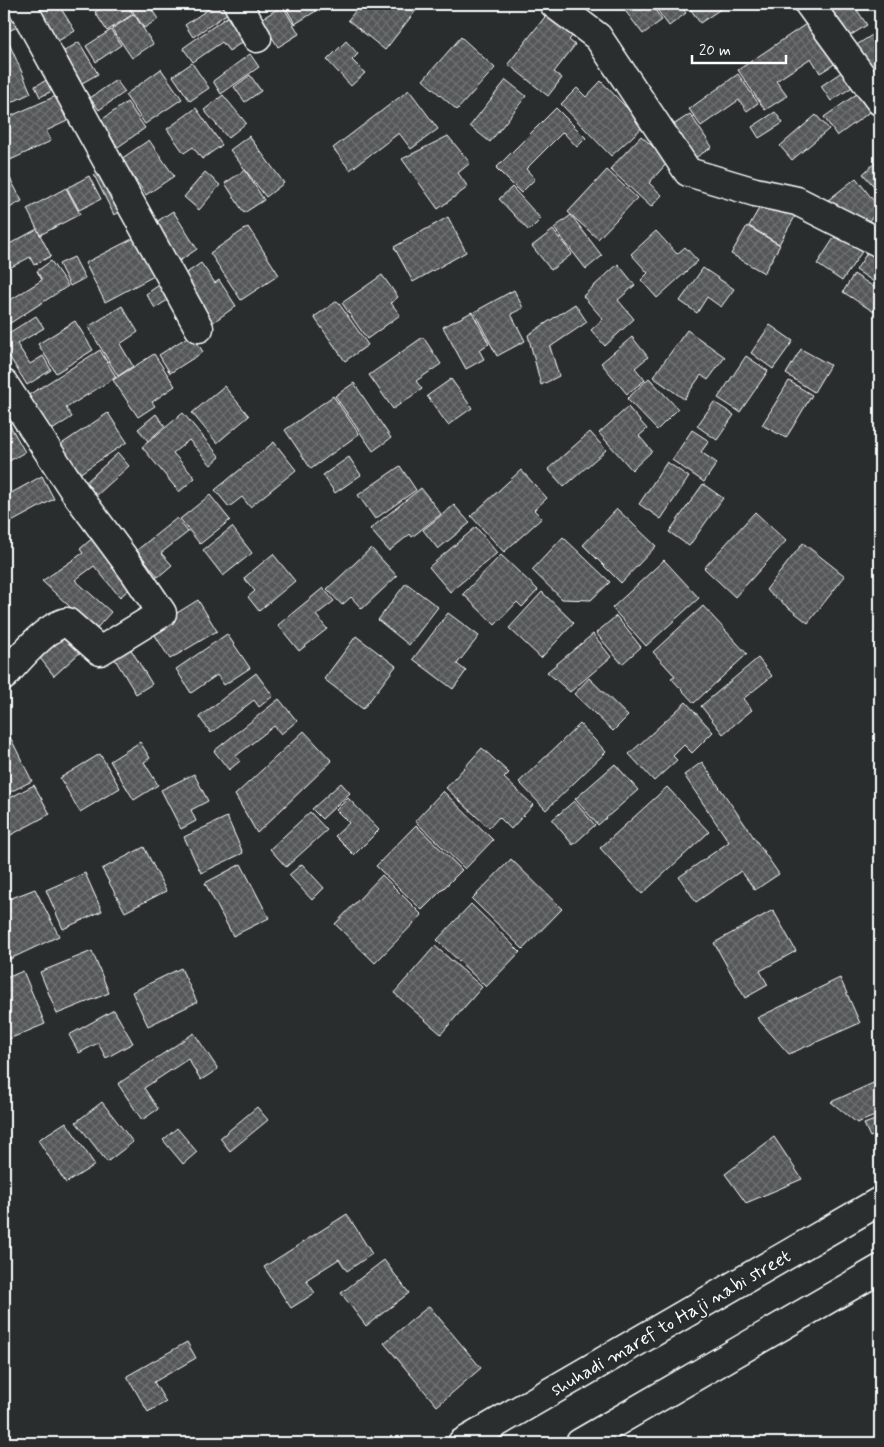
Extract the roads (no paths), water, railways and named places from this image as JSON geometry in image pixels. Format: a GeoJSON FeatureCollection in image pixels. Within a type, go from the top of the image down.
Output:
{"type":"FeatureCollection","features":[{"type":"Feature","properties":{"kind":"street"},"geometry":{"type":"LineString","coordinates":[[21,4],[199,328]]}},
{"type":"Feature","properties":{"kind":"street"},"geometry":{"type":"LineString","coordinates":[[238,4],[257,38]]}},
{"type":"Feature","properties":{"kind":"street"},"geometry":{"type":"LineString","coordinates":[[554,4],[598,37],[688,172],[755,192],[797,201],[880,243]]}},
{"type":"Feature","properties":{"kind":"street"},"geometry":{"type":"LineString","coordinates":[[809,4],[880,101]]}},
{"type":"Feature","properties":{"kind":"street"},"geometry":{"type":"LineString","coordinates":[[4,384],[75,492],[162,613],[100,651],[67,622],[58,624],[26,651],[4,676]]}},
{"type":"Feature","properties":{"kind":"street","name":"shuhadi maref to Haji nabi street"},"geometry":{"type":"LineString","coordinates":[[462,1443],[880,1201]]}},
{"type":"Feature","properties":{"kind":"street"},"geometry":{"type":"LineString","coordinates":[[580,1443],[880,1269]]}}]}
